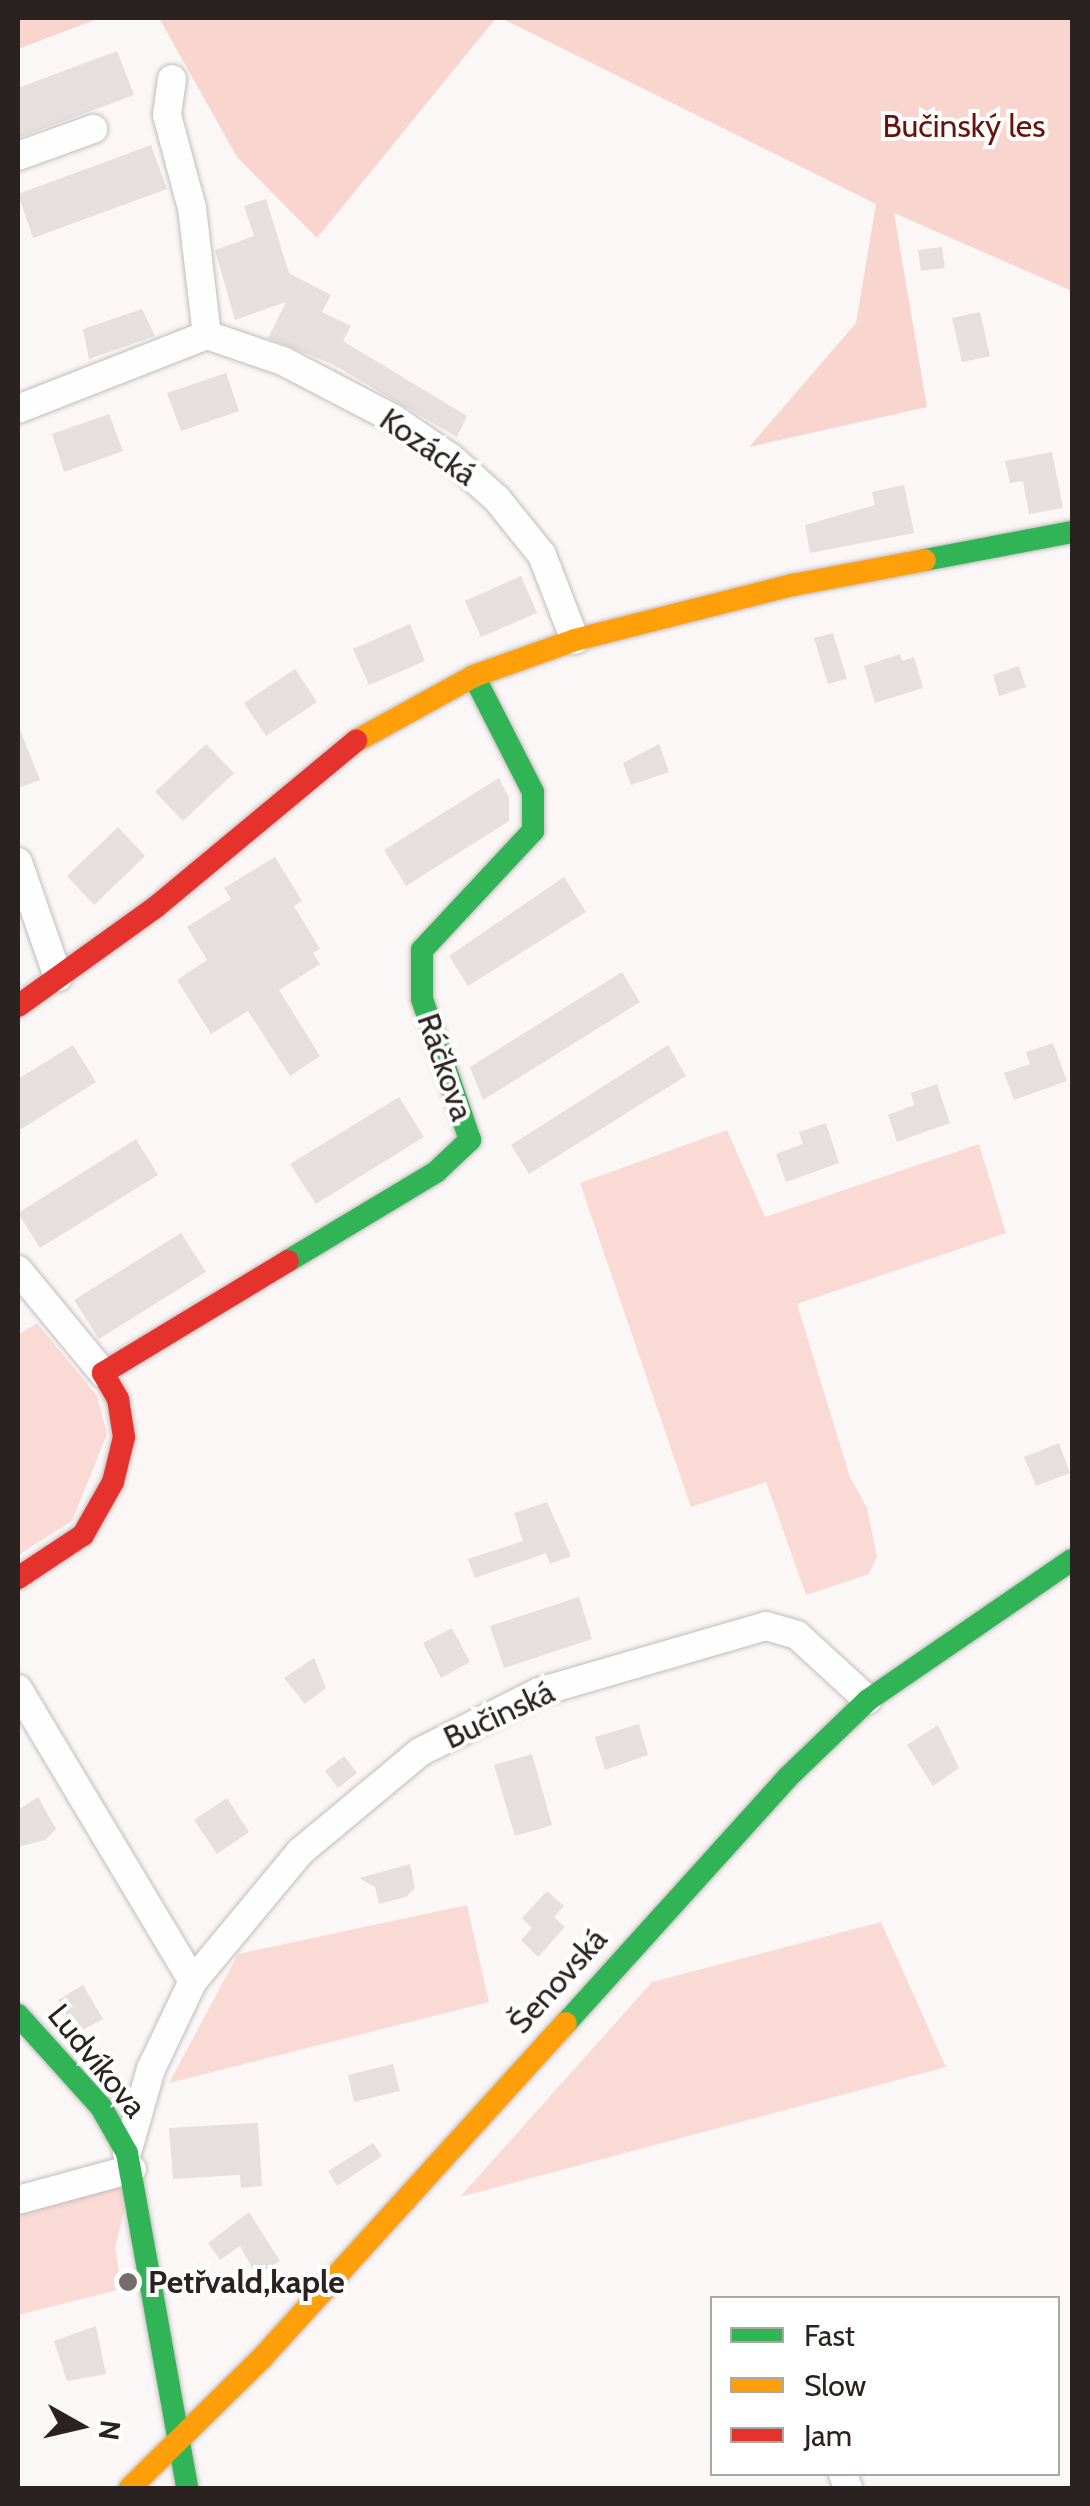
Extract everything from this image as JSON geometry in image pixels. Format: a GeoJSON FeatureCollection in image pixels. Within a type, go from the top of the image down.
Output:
{"type":"FeatureCollection","features":[{"type":"Feature","properties":{"kind":"street"},"geometry":{"type":"LineString","coordinates":[[18,409],[207,335],[192,208],[167,115],[172,79]]}},
{"type":"Feature","properties":{"kind":"street"},"geometry":{"type":"LineString","coordinates":[[18,156],[93,130]]}},
{"type":"Feature","properties":{"kind":"street","name":"Kozácká"},"geometry":{"type":"LineString","coordinates":[[207,335],[246,343],[284,362],[394,419],[451,458],[497,499],[542,554],[575,640]]}},
{"type":"Feature","properties":{"kind":"street"},"geometry":{"type":"LineString","coordinates":[[18,1006],[157,906],[359,738],[474,676],[575,640],[793,585],[1072,532]]}},
{"type":"Feature","properties":{"kind":"street","name":"Ráčkova"},"geometry":{"type":"LineString","coordinates":[[103,1373],[436,1172],[470,1140],[422,999],[422,950],[532,831],[534,792],[474,676]]}},
{"type":"Feature","properties":{"kind":"street"},"geometry":{"type":"LineString","coordinates":[[18,862],[58,976]]}},
{"type":"Feature","properties":{"kind":"street"},"geometry":{"type":"LineString","coordinates":[[18,1270],[26,1304],[64,1321],[103,1373],[118,1399],[124,1437],[113,1482],[82,1535],[18,1578]]}},
{"type":"Feature","properties":{"kind":"street","name":"Šenovská"},"geometry":{"type":"LineString","coordinates":[[130,2488],[180,2444],[716,1854],[868,1700],[981,1616],[1072,1560]]}},
{"type":"Feature","properties":{"kind":"street","name":"Bučinská"},"geometry":{"type":"LineString","coordinates":[[130,2161],[151,2069],[193,1981],[263,1892],[325,1828],[420,1752],[513,1702],[766,1626],[797,1635],[868,1700]]}},
{"type":"Feature","properties":{"kind":"street"},"geometry":{"type":"LineString","coordinates":[[18,1689],[193,1981]]}},
{"type":"Feature","properties":{"kind":"street","name":"Ludvíkova"},"geometry":{"type":"LineString","coordinates":[[18,2016],[101,2107],[130,2161],[187,2488]]}},
{"type":"Feature","properties":{"kind":"street"},"geometry":{"type":"LineString","coordinates":[[18,2200],[130,2161]]}},
{"type":"Feature","properties":{"kind":"shaded area"},"geometry":{"type":"Polygon","coordinates":[[[727,1130],[765,1217],[979,1144],[1006,1233],[797,1304],[850,1477],[867,1508],[877,1557],[869,1574],[806,1595],[766,1482],[691,1507],[580,1183],[727,1130]]]}},
{"type":"Feature","properties":{"kind":"shaded area"},"geometry":{"type":"Polygon","coordinates":[[[37,1323],[97,1396],[107,1434],[72,1521],[18,1555],[18,1335],[37,1323]]]}},
{"type":"Feature","properties":{"kind":"shaded area"},"geometry":{"type":"Polygon","coordinates":[[[467,1905],[489,2002],[169,2083],[238,1954],[467,1905]]]}},
{"type":"Feature","properties":{"kind":"shaded area"},"geometry":{"type":"Polygon","coordinates":[[[881,1922],[946,2067],[460,2197],[652,1982],[881,1922]]]}},
{"type":"Feature","properties":{"kind":"shaded area"},"geometry":{"type":"Polygon","coordinates":[[[120,2181],[124,2211],[115,2248],[122,2289],[18,2315],[18,2206],[120,2181]]]}},
{"type":"Feature","properties":{"kind":"green space"},"geometry":{"type":"Polygon","coordinates":[[[18,18],[100,18],[18,49],[18,18]]]}},
{"type":"Feature","properties":{"kind":"green space"},"geometry":{"type":"Polygon","coordinates":[[[159,18],[496,18],[317,238],[237,157],[159,18]]]}},
{"type":"Feature","properties":{"kind":"green space","name":"Bučinský les"},"geometry":{"type":"Polygon","coordinates":[[[501,18],[1072,18],[1072,291],[894,213],[927,407],[749,447],[856,323],[876,204],[501,18]]]}},
{"type":"Feature","properties":{"kind":"building"},"geometry":{"type":"Polygon","coordinates":[[[117,51],[134,95],[18,138],[18,88],[117,51]]]}},
{"type":"Feature","properties":{"kind":"building"},"geometry":{"type":"Polygon","coordinates":[[[151,145],[167,189],[33,238],[18,194],[151,145]]]}},
{"type":"Feature","properties":{"kind":"building"},"geometry":{"type":"Polygon","coordinates":[[[266,199],[289,273],[331,295],[322,312],[351,326],[343,341],[467,416],[457,437],[332,364],[268,338],[286,302],[235,320],[215,250],[254,236],[244,206],[266,199]]]}},
{"type":"Feature","properties":{"kind":"building"},"geometry":{"type":"Polygon","coordinates":[[[942,247],[945,268],[921,271],[918,250],[942,247]]]}},
{"type":"Feature","properties":{"kind":"building"},"geometry":{"type":"Polygon","coordinates":[[[142,309],[155,336],[89,359],[83,329],[142,309]]]}},
{"type":"Feature","properties":{"kind":"building"},"geometry":{"type":"Polygon","coordinates":[[[980,312],[990,356],[962,362],[952,318],[980,312]]]}},
{"type":"Feature","properties":{"kind":"building"},"geometry":{"type":"Polygon","coordinates":[[[226,373],[239,411],[181,431],[167,393],[226,373]]]}},
{"type":"Feature","properties":{"kind":"building"},"geometry":{"type":"Polygon","coordinates":[[[109,414],[123,451],[64,472],[52,434],[109,414]]]}},
{"type":"Feature","properties":{"kind":"building"},"geometry":{"type":"Polygon","coordinates":[[[1052,452],[1063,508],[1029,514],[1023,481],[1010,483],[1005,461],[1052,452]]]}},
{"type":"Feature","properties":{"kind":"building"},"geometry":{"type":"Polygon","coordinates":[[[904,485],[914,533],[810,553],[805,525],[875,505],[872,492],[904,485]]]}},
{"type":"Feature","properties":{"kind":"building"},"geometry":{"type":"Polygon","coordinates":[[[521,576],[537,613],[481,637],[465,601],[521,576]]]}},
{"type":"Feature","properties":{"kind":"building"},"geometry":{"type":"Polygon","coordinates":[[[410,624],[425,661],[369,685],[353,649],[410,624]]]}},
{"type":"Feature","properties":{"kind":"building"},"geometry":{"type":"Polygon","coordinates":[[[833,633],[847,679],[828,684],[814,638],[833,633]]]}},
{"type":"Feature","properties":{"kind":"building"},"geometry":{"type":"Polygon","coordinates":[[[900,654],[902,661],[914,657],[923,688],[875,703],[864,666],[900,654]]]}},
{"type":"Feature","properties":{"kind":"building"},"geometry":{"type":"Polygon","coordinates":[[[1019,666],[1026,687],[999,696],[993,675],[1019,666]]]}},
{"type":"Feature","properties":{"kind":"building"},"geometry":{"type":"Polygon","coordinates":[[[295,669],[317,702],[266,736],[244,703],[295,669]]]}},
{"type":"Feature","properties":{"kind":"building"},"geometry":{"type":"Polygon","coordinates":[[[18,725],[40,780],[18,788],[18,725]]]}},
{"type":"Feature","properties":{"kind":"building"},"geometry":{"type":"Polygon","coordinates":[[[206,744],[234,773],[183,821],[155,792],[206,744]]]}},
{"type":"Feature","properties":{"kind":"building"},"geometry":{"type":"Polygon","coordinates":[[[659,744],[669,772],[631,785],[623,763],[659,744]]]}},
{"type":"Feature","properties":{"kind":"building"},"geometry":{"type":"Polygon","coordinates":[[[499,778],[509,798],[509,821],[406,886],[384,850],[499,778]]]}},
{"type":"Feature","properties":{"kind":"building"},"geometry":{"type":"Polygon","coordinates":[[[118,827],[145,856],[94,905],[67,876],[118,827]]]}},
{"type":"Feature","properties":{"kind":"building"},"geometry":{"type":"Polygon","coordinates":[[[275,857],[302,901],[294,906],[320,949],[313,953],[320,964],[279,990],[320,1056],[290,1076],[248,1011],[211,1034],[177,980],[207,960],[187,927],[231,899],[224,888],[275,857]]]}},
{"type":"Feature","properties":{"kind":"building"},"geometry":{"type":"Polygon","coordinates":[[[564,877],[586,912],[468,986],[449,956],[564,877]]]}},
{"type":"Feature","properties":{"kind":"building"},"geometry":{"type":"Polygon","coordinates":[[[622,972],[640,1002],[483,1100],[470,1067],[622,972]]]}},
{"type":"Feature","properties":{"kind":"building"},"geometry":{"type":"Polygon","coordinates":[[[1053,1043],[1067,1081],[1014,1100],[1004,1073],[1030,1064],[1026,1052],[1053,1043]]]}},
{"type":"Feature","properties":{"kind":"building"},"geometry":{"type":"Polygon","coordinates":[[[73,1045],[96,1082],[18,1131],[18,1079],[73,1045]]]}},
{"type":"Feature","properties":{"kind":"building"},"geometry":{"type":"Polygon","coordinates":[[[668,1045],[686,1076],[529,1174],[511,1145],[668,1045]]]}},
{"type":"Feature","properties":{"kind":"building"},"geometry":{"type":"Polygon","coordinates":[[[937,1084],[950,1123],[897,1142],[888,1115],[914,1105],[911,1093],[937,1084]]]}},
{"type":"Feature","properties":{"kind":"building"},"geometry":{"type":"Polygon","coordinates":[[[399,1097],[424,1137],[316,1204],[290,1164],[399,1097]]]}},
{"type":"Feature","properties":{"kind":"building"},"geometry":{"type":"Polygon","coordinates":[[[826,1123],[839,1163],[786,1182],[776,1154],[803,1144],[799,1132],[826,1123]]]}},
{"type":"Feature","properties":{"kind":"building"},"geometry":{"type":"Polygon","coordinates":[[[136,1139],[158,1175],[40,1248],[18,1213],[136,1139]]]}},
{"type":"Feature","properties":{"kind":"building"},"geometry":{"type":"Polygon","coordinates":[[[181,1233],[206,1272],[99,1339],[74,1300],[181,1233]]]}},
{"type":"Feature","properties":{"kind":"building"},"geometry":{"type":"Polygon","coordinates":[[[1059,1443],[1070,1473],[1036,1486],[1024,1457],[1059,1443]]]}},
{"type":"Feature","properties":{"kind":"building"},"geometry":{"type":"Polygon","coordinates":[[[547,1502],[571,1556],[550,1564],[546,1553],[475,1578],[468,1559],[523,1541],[514,1513],[547,1502]]]}},
{"type":"Feature","properties":{"kind":"building"},"geometry":{"type":"Polygon","coordinates":[[[579,1597],[592,1639],[504,1668],[490,1626],[579,1597]]]}},
{"type":"Feature","properties":{"kind":"building"},"geometry":{"type":"Polygon","coordinates":[[[452,1628],[470,1662],[441,1678],[423,1643],[452,1628]]]}},
{"type":"Feature","properties":{"kind":"building"},"geometry":{"type":"Polygon","coordinates":[[[314,1658],[326,1688],[305,1704],[284,1678],[314,1658]]]}},
{"type":"Feature","properties":{"kind":"building"},"geometry":{"type":"Polygon","coordinates":[[[639,1724],[648,1755],[605,1770],[595,1737],[639,1724]]]}},
{"type":"Feature","properties":{"kind":"building"},"geometry":{"type":"Polygon","coordinates":[[[938,1725],[959,1768],[933,1786],[907,1745],[938,1725]]]}},
{"type":"Feature","properties":{"kind":"building"},"geometry":{"type":"Polygon","coordinates":[[[532,1754],[552,1825],[515,1836],[494,1765],[532,1754]]]}},
{"type":"Feature","properties":{"kind":"building"},"geometry":{"type":"Polygon","coordinates":[[[344,1756],[357,1773],[338,1788],[325,1771],[344,1756]]]}},
{"type":"Feature","properties":{"kind":"building"},"geometry":{"type":"Polygon","coordinates":[[[38,1797],[56,1829],[45,1840],[18,1847],[18,1810],[38,1797]]]}},
{"type":"Feature","properties":{"kind":"building"},"geometry":{"type":"Polygon","coordinates":[[[227,1798],[249,1832],[217,1854],[194,1820],[227,1798]]]}},
{"type":"Feature","properties":{"kind":"building"},"geometry":{"type":"Polygon","coordinates":[[[410,1864],[415,1888],[406,1897],[379,1904],[375,1887],[359,1878],[410,1864]]]}},
{"type":"Feature","properties":{"kind":"building"},"geometry":{"type":"Polygon","coordinates":[[[547,1891],[564,1906],[554,1917],[565,1927],[538,1957],[521,1940],[532,1928],[522,1918],[547,1891]]]}},
{"type":"Feature","properties":{"kind":"building"},"geometry":{"type":"Polygon","coordinates":[[[83,1985],[103,2019],[77,2033],[58,2000],[83,1985]]]}},
{"type":"Feature","properties":{"kind":"building"},"geometry":{"type":"Polygon","coordinates":[[[393,2064],[400,2091],[354,2102],[348,2075],[393,2064]]]}},
{"type":"Feature","properties":{"kind":"building"},"geometry":{"type":"Polygon","coordinates":[[[258,2123],[262,2186],[241,2188],[240,2175],[173,2179],[169,2128],[258,2123]]]}},
{"type":"Feature","properties":{"kind":"building"},"geometry":{"type":"Polygon","coordinates":[[[373,2143],[382,2156],[337,2186],[328,2171],[373,2143]]]}},
{"type":"Feature","properties":{"kind":"building"},"geometry":{"type":"Polygon","coordinates":[[[249,2212],[280,2261],[256,2275],[240,2246],[220,2260],[208,2243],[249,2212]]]}},
{"type":"Feature","properties":{"kind":"building"},"geometry":{"type":"Polygon","coordinates":[[[96,2326],[106,2374],[67,2381],[54,2341],[96,2326]]]}},
{"type":"Feature","properties":{"kind":"traffic: fast"},"geometry":{"type":"LineString","coordinates":[[925,560],[1072,532]]}},
{"type":"Feature","properties":{"kind":"traffic: fast"},"geometry":{"type":"LineString","coordinates":[[288,1261],[436,1172],[470,1140],[422,999],[422,950],[533,831],[533,792],[474,676]]}},
{"type":"Feature","properties":{"kind":"traffic: fast"},"geometry":{"type":"LineString","coordinates":[[566,2023],[787,1778],[868,1700],[1072,1560]]}},
{"type":"Feature","properties":{"kind":"traffic: fast"},"geometry":{"type":"LineString","coordinates":[[18,2015],[101,2107],[127,2153],[187,2488]]}},
{"type":"Feature","properties":{"kind":"traffic: slow"},"geometry":{"type":"LineString","coordinates":[[356,741],[474,676],[575,640],[793,585],[925,560]]}},
{"type":"Feature","properties":{"kind":"traffic: slow"},"geometry":{"type":"LineString","coordinates":[[130,2488],[262,2358],[566,2023]]}},
{"type":"Feature","properties":{"kind":"traffic: jam"},"geometry":{"type":"LineString","coordinates":[[18,1006],[157,906],[356,741]]}},
{"type":"Feature","properties":{"kind":"traffic: jam"},"geometry":{"type":"LineString","coordinates":[[18,1578],[83,1535],[113,1482],[124,1437],[118,1399],[103,1373],[288,1261]]}},
{"type":"Feature","properties":{"kind":"place","name":"Petřvald,kaple"},"geometry":{"type":"Point","coordinates":[128,2282]}}]}
